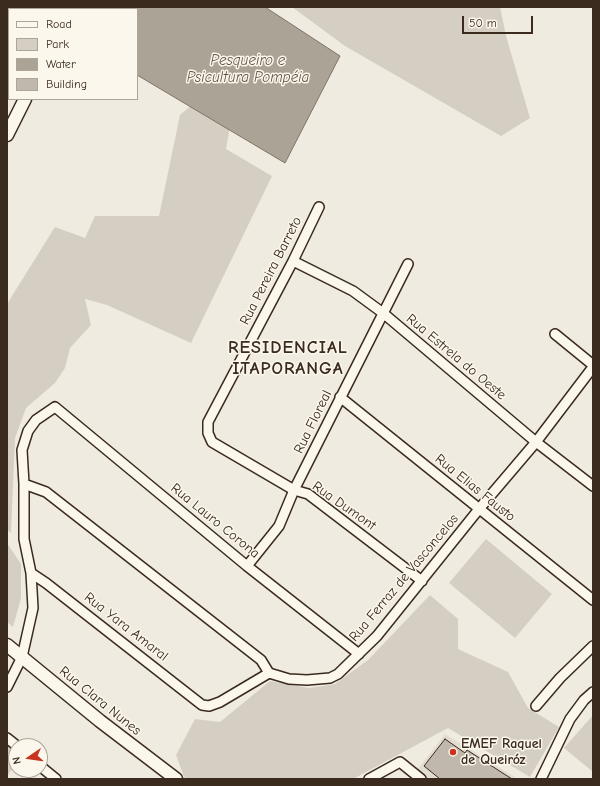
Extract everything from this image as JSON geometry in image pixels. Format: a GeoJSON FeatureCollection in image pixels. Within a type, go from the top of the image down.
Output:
{"type":"FeatureCollection","features":[{"type":"Feature","properties":{"kind":"street"},"geometry":{"type":"LineString","coordinates":[[7,135],[24,100]]}},
{"type":"Feature","properties":{"kind":"street","name":"Rua Pereira Barreto"},"geometry":{"type":"LineString","coordinates":[[208,433],[208,422],[293,261],[319,207]]}},
{"type":"Feature","properties":{"kind":"street","name":"Rua Estrela do Oeste"},"geometry":{"type":"LineString","coordinates":[[293,261],[353,291],[383,313],[536,442],[593,486]]}},
{"type":"Feature","properties":{"kind":"street","name":"Rua Floreal"},"geometry":{"type":"LineString","coordinates":[[247,566],[279,526],[294,490],[408,264]]}},
{"type":"Feature","properties":{"kind":"street"},"geometry":{"type":"LineString","coordinates":[[555,334],[593,366]]}},
{"type":"Feature","properties":{"kind":"street","name":"Rua Ferraz de Vasconcelos"},"geometry":{"type":"LineString","coordinates":[[268,673],[307,680],[330,678],[338,674],[377,636],[479,509],[536,442],[593,366]]}},
{"type":"Feature","properties":{"kind":"street","name":"Rua Elias Fausto"},"geometry":{"type":"LineString","coordinates":[[340,397],[593,600]]}},
{"type":"Feature","properties":{"kind":"street","name":"Rua Lauro Corona"},"geometry":{"type":"LineString","coordinates":[[24,484],[22,450],[28,431],[36,420],[55,407],[247,566],[359,654]]}},
{"type":"Feature","properties":{"kind":"street","name":"Rua Dumont"},"geometry":{"type":"LineString","coordinates":[[208,433],[212,442],[294,490],[308,494],[422,581]]}},
{"type":"Feature","properties":{"kind":"street"},"geometry":{"type":"LineString","coordinates":[[7,687],[22,657],[33,608],[31,573],[24,539],[24,484],[46,492],[261,660],[268,673]]}},
{"type":"Feature","properties":{"kind":"street","name":"Rua Yara Amaral"},"geometry":{"type":"LineString","coordinates":[[31,573],[46,583],[202,705],[209,706],[220,702],[268,673]]}},
{"type":"Feature","properties":{"kind":"street","name":"Rua Clara Nunes"},"geometry":{"type":"LineString","coordinates":[[7,645],[100,721],[176,779]]}},
{"type":"Feature","properties":{"kind":"street"},"geometry":{"type":"LineString","coordinates":[[536,706],[560,678],[593,646]]}},
{"type":"Feature","properties":{"kind":"street"},"geometry":{"type":"LineString","coordinates":[[541,779],[570,719],[584,700],[593,692]]}},
{"type":"Feature","properties":{"kind":"street"},"geometry":{"type":"LineString","coordinates":[[369,779],[400,762],[421,779]]}},
{"type":"Feature","properties":{"kind":"street"},"geometry":{"type":"LineString","coordinates":[[48,772],[56,779]]}},
{"type":"Feature","properties":{"kind":"shaded area","name":"EMEF Raquel de Queiróz"},"geometry":{"type":"Polygon","coordinates":[[[445,734],[518,779],[428,779],[417,770],[445,734]]]}},
{"type":"Feature","properties":{"kind":"green space"},"geometry":{"type":"Polygon","coordinates":[[[7,7],[46,7],[8,8],[7,88],[7,7]]]}},
{"type":"Feature","properties":{"kind":"green space"},"geometry":{"type":"Polygon","coordinates":[[[292,7],[500,7],[506,36],[530,118],[501,136],[345,46],[292,7]]]}},
{"type":"Feature","properties":{"kind":"green space"},"geometry":{"type":"Polygon","coordinates":[[[212,87],[236,91],[226,149],[272,176],[191,343],[107,305],[85,299],[91,325],[70,348],[65,368],[55,383],[26,408],[15,438],[11,533],[7,530],[7,304],[55,227],[85,238],[95,216],[159,216],[180,115],[212,87]]]}},
{"type":"Feature","properties":{"kind":"green space"},"geometry":{"type":"Polygon","coordinates":[[[486,539],[552,594],[515,638],[449,583],[486,539]]]}},
{"type":"Feature","properties":{"kind":"green space"},"geometry":{"type":"Polygon","coordinates":[[[7,543],[21,564],[21,598],[13,627],[7,622],[7,543]]]}},
{"type":"Feature","properties":{"kind":"green space"},"geometry":{"type":"Polygon","coordinates":[[[430,595],[458,619],[458,649],[508,672],[528,708],[559,727],[530,777],[448,728],[353,779],[188,779],[184,777],[176,755],[195,719],[220,722],[270,681],[309,688],[335,684],[368,660],[430,595]]]}},
{"type":"Feature","properties":{"kind":"green space"},"geometry":{"type":"Polygon","coordinates":[[[593,715],[593,772],[564,748],[593,715]]]}},
{"type":"Feature","properties":{"kind":"green space"},"geometry":{"type":"Polygon","coordinates":[[[7,745],[8,775],[7,776],[7,745]]]}},
{"type":"Feature","properties":{"kind":"water","name":"Pesqueiro e Psicultura Pompéia"},"geometry":{"type":"Polygon","coordinates":[[[265,7],[340,56],[285,163],[138,76],[138,8],[90,8],[265,7]]]}},
{"type":"Feature","properties":{"kind":"building","name":"EMEF Raquel de Queiróz"},"geometry":{"type":"Polygon","coordinates":[[[445,739],[465,753],[467,750],[512,779],[440,779],[424,766],[445,739]]]}},
{"type":"Feature","properties":{"kind":"place","name":"EMEF Raquel de Queiróz"},"geometry":{"type":"Point","coordinates":[453,752]}},
{"type":"Feature","properties":{"kind":"district","name":"RESIDENCIAL ITAPORANGA"},"geometry":{"type":"Point","coordinates":[288,358]}}]}
